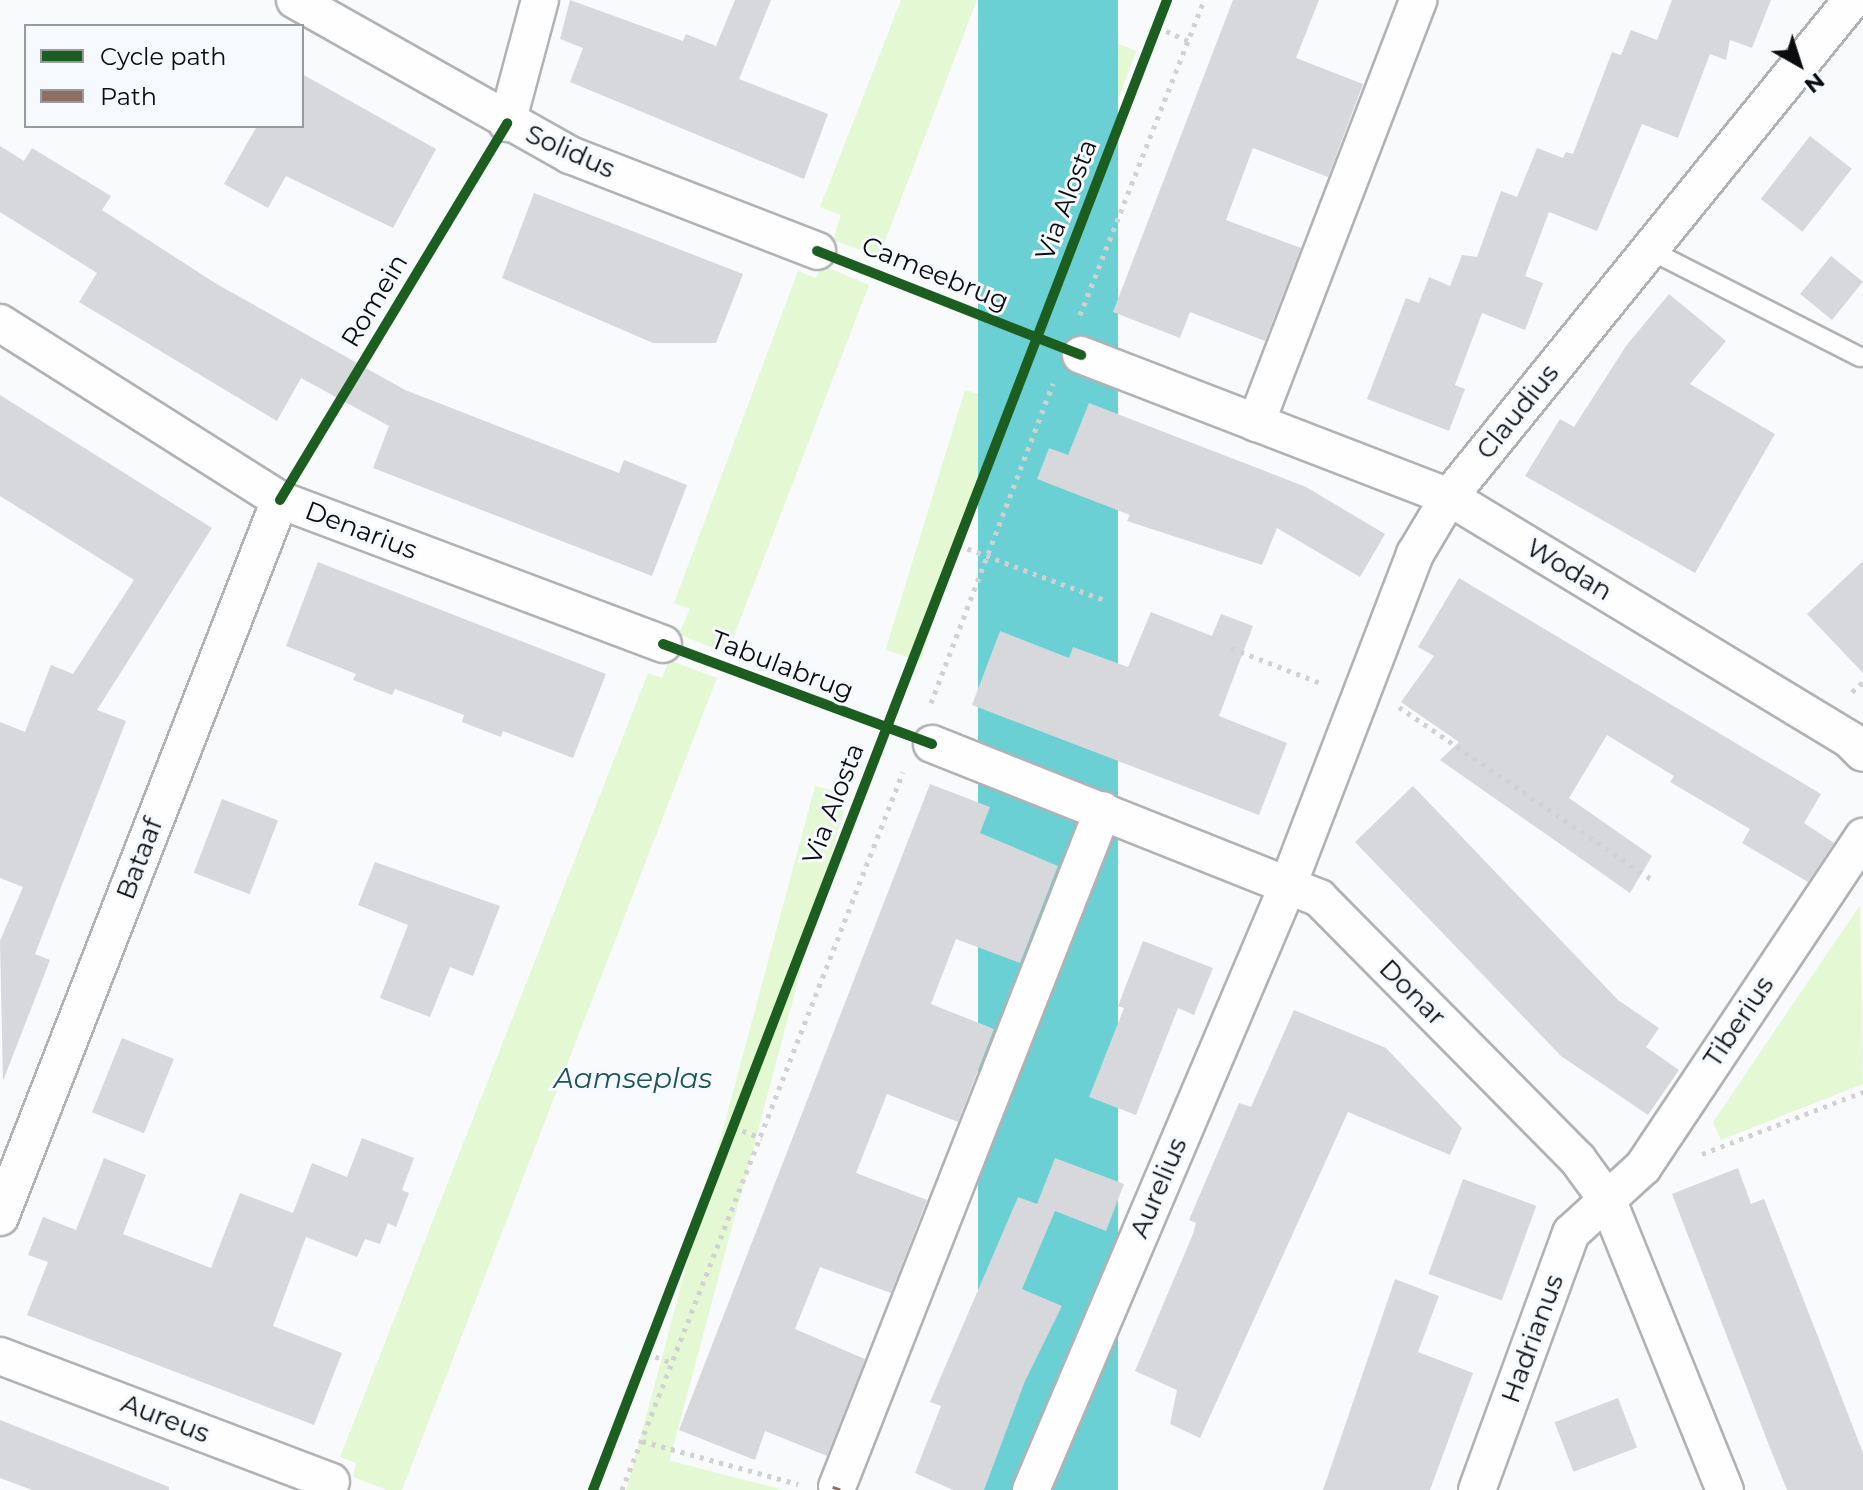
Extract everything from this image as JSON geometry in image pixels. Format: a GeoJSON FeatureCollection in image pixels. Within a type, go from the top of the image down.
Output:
{"type":"FeatureCollection","features":[{"type":"Feature","properties":{"kind":"street","name":"Solidus"},"geometry":{"type":"LineString","coordinates":[[295,0],[507,123],[570,155],[817,251]]}},
{"type":"Feature","properties":{"kind":"street"},"geometry":{"type":"LineString","coordinates":[[507,123],[540,0]]}},
{"type":"Feature","properties":{"kind":"street"},"geometry":{"type":"LineString","coordinates":[[1256,423],[1418,0]]}},
{"type":"Feature","properties":{"kind":"street","name":"Claudius"},"geometry":{"type":"LineString","coordinates":[[1288,885],[1415,554],[1449,497],[1852,0]]}},
{"type":"Feature","properties":{"kind":"street","name":"Denarius"},"geometry":{"type":"LineString","coordinates":[[0,323],[280,500],[663,644]]}},
{"type":"Feature","properties":{"kind":"street","name":"Wodan"},"geometry":{"type":"LineString","coordinates":[[1081,355],[1449,497],[1850,740],[1863,753]]}},
{"type":"Feature","properties":{"kind":"street","name":"Bataaf"},"geometry":{"type":"LineString","coordinates":[[0,1217],[280,500]]}},
{"type":"Feature","properties":{"kind":"street","name":"Donar"},"geometry":{"type":"LineString","coordinates":[[932,744],[1319,898],[1578,1160],[1608,1201],[1725,1490]]}},
{"type":"Feature","properties":{"kind":"street"},"geometry":{"type":"LineString","coordinates":[[820,1487],[1103,810]]}},
{"type":"Feature","properties":{"kind":"street","name":"Tiberius"},"geometry":{"type":"LineString","coordinates":[[1608,1201],[1643,1167],[1863,837]]}},
{"type":"Feature","properties":{"kind":"street","name":"Aurelius"},"geometry":{"type":"LineString","coordinates":[[1031,1490],[1288,885]]}},
{"type":"Feature","properties":{"kind":"street","name":"Hadrianus"},"geometry":{"type":"LineString","coordinates":[[1477,1490],[1571,1233],[1608,1201]]}},
{"type":"Feature","properties":{"kind":"street","name":"Aureus"},"geometry":{"type":"LineString","coordinates":[[0,1356],[331,1482]]}},
{"type":"Feature","properties":{"kind":"lane"},"geometry":{"type":"LineString","coordinates":[[1650,250],[1860,357]]}},
{"type":"Feature","properties":{"kind":"path"},"geometry":{"type":"LineString","coordinates":[[1151,41],[1162,13]]}},
{"type":"Feature","properties":{"kind":"path"},"geometry":{"type":"LineString","coordinates":[[1157,27],[1188,41]]}},
{"type":"Feature","properties":{"kind":"path"},"geometry":{"type":"LineString","coordinates":[[952,559],[963,530]]}},
{"type":"Feature","properties":{"kind":"path"},"geometry":{"type":"LineString","coordinates":[[958,545],[1107,601]]}},
{"type":"Feature","properties":{"kind":"path"},"geometry":{"type":"LineString","coordinates":[[1231,648],[1362,690],[1650,878]]}},
{"type":"Feature","properties":{"kind":"path"},"geometry":{"type":"LineString","coordinates":[[1643,1167],[1685,1161],[1863,1092]]}},
{"type":"Feature","properties":{"kind":"path"},"geometry":{"type":"LineString","coordinates":[[728,1141],[739,1112]]}},
{"type":"Feature","properties":{"kind":"path"},"geometry":{"type":"LineString","coordinates":[[733,1127],[762,1138]]}},
{"type":"Feature","properties":{"kind":"path"},"geometry":{"type":"LineString","coordinates":[[640,1367],[651,1339]]}},
{"type":"Feature","properties":{"kind":"path"},"geometry":{"type":"LineString","coordinates":[[646,1353],[672,1363]]}},
{"type":"Feature","properties":{"kind":"path"},"geometry":{"type":"LineString","coordinates":[[642,1441],[820,1487]]}},
{"type":"Feature","properties":{"kind":"green space"},"geometry":{"type":"Polygon","coordinates":[[[901,0],[977,0],[879,257],[833,240],[841,215],[820,207],[901,0]]]}},
{"type":"Feature","properties":{"kind":"green space"},"geometry":{"type":"Polygon","coordinates":[[[1103,38],[1137,51],[1056,261],[1022,248],[1103,38]]]}},
{"type":"Feature","properties":{"kind":"green space"},"geometry":{"type":"Polygon","coordinates":[[[822,265],[869,285],[727,654],[679,634],[690,609],[674,603],[798,271],[816,278],[822,265]]]}},
{"type":"Feature","properties":{"kind":"green space"},"geometry":{"type":"Polygon","coordinates":[[[965,390],[1000,401],[921,661],[885,650],[965,390]]]}},
{"type":"Feature","properties":{"kind":"green space"},"geometry":{"type":"Polygon","coordinates":[[[669,660],[717,678],[402,1490],[387,1490],[353,1477],[356,1463],[340,1457],[648,673],[662,678],[669,660]]]}},
{"type":"Feature","properties":{"kind":"green space"},"geometry":{"type":"Polygon","coordinates":[[[815,786],[848,795],[662,1490],[626,1490],[815,786]]]}},
{"type":"Feature","properties":{"kind":"green space"},"geometry":{"type":"Polygon","coordinates":[[[1860,905],[1863,1084],[1721,1140],[1713,1122],[1860,905]]]}},
{"type":"Feature","properties":{"kind":"green space"},"geometry":{"type":"Polygon","coordinates":[[[648,1455],[733,1477],[785,1490],[635,1490],[648,1455]]]}},
{"type":"Feature","properties":{"kind":"water"},"geometry":{"type":"Polygon","coordinates":[[[978,0],[1118,0],[1118,1490],[978,1490],[978,0]]]}},
{"type":"Feature","properties":{"kind":"building"},"geometry":{"type":"Polygon","coordinates":[[[570,0],[683,41],[686,34],[716,46],[735,0],[771,0],[739,79],[828,114],[804,179],[570,82],[583,48],[560,39],[570,0]]]}},
{"type":"Feature","properties":{"kind":"building"},"geometry":{"type":"Polygon","coordinates":[[[1233,0],[1319,0],[1296,58],[1363,84],[1328,177],[1253,148],[1226,220],[1301,248],[1265,341],[1190,312],[1180,338],[1113,312],[1233,0]]]}},
{"type":"Feature","properties":{"kind":"building"},"geometry":{"type":"Polygon","coordinates":[[[1672,0],[1771,0],[1752,48],[1730,40],[1726,60],[1710,54],[1678,138],[1642,124],[1597,231],[1549,212],[1525,276],[1543,283],[1525,330],[1482,313],[1455,385],[1465,389],[1449,431],[1367,399],[1406,298],[1419,303],[1429,277],[1450,286],[1462,255],[1477,257],[1501,191],[1517,197],[1537,148],[1563,158],[1566,152],[1573,154],[1612,52],[1621,55],[1631,30],[1657,40],[1672,0]]]}},
{"type":"Feature","properties":{"kind":"building"},"geometry":{"type":"Polygon","coordinates":[[[304,75],[436,149],[393,228],[286,176],[268,208],[224,184],[256,128],[304,128],[304,75]]]}},
{"type":"Feature","properties":{"kind":"building"},"geometry":{"type":"Polygon","coordinates":[[[1810,136],[1852,169],[1803,232],[1761,199],[1810,136]]]}},
{"type":"Feature","properties":{"kind":"building"},"geometry":{"type":"Polygon","coordinates":[[[0,146],[24,161],[32,148],[111,196],[102,210],[215,283],[405,390],[619,473],[624,460],[687,485],[652,576],[373,468],[389,426],[301,378],[277,421],[79,302],[97,273],[0,212],[0,146]]]}},
{"type":"Feature","properties":{"kind":"building"},"geometry":{"type":"Polygon","coordinates":[[[534,193],[743,274],[716,343],[653,343],[502,278],[534,193]]]}},
{"type":"Feature","properties":{"kind":"building"},"geometry":{"type":"Polygon","coordinates":[[[1831,256],[1863,282],[1832,320],[1800,294],[1831,256]]]}},
{"type":"Feature","properties":{"kind":"building"},"geometry":{"type":"Polygon","coordinates":[[[1669,294],[1726,341],[1690,384],[1775,434],[1695,573],[1525,476],[1560,419],[1574,427],[1626,346],[1669,294]]]}},
{"type":"Feature","properties":{"kind":"building"},"geometry":{"type":"Polygon","coordinates":[[[0,395],[212,528],[97,710],[126,721],[35,954],[50,960],[3,1081],[0,941],[23,887],[0,878],[0,722],[25,732],[51,665],[73,674],[134,580],[0,496],[0,395]]]}},
{"type":"Feature","properties":{"kind":"building"},"geometry":{"type":"Polygon","coordinates":[[[1089,403],[1306,487],[1385,534],[1360,577],[1277,528],[1262,565],[1127,521],[1130,515],[1037,479],[1049,448],[1068,455],[1089,403]]]}},
{"type":"Feature","properties":{"kind":"building"},"geometry":{"type":"Polygon","coordinates":[[[1863,561],[1863,673],[1807,614],[1863,561]]]}},
{"type":"Feature","properties":{"kind":"building"},"geometry":{"type":"Polygon","coordinates":[[[318,562],[606,674],[573,758],[503,731],[501,737],[462,722],[464,715],[395,689],[392,695],[353,680],[356,674],[286,646],[318,562]]]}},
{"type":"Feature","properties":{"kind":"building"},"geometry":{"type":"Polygon","coordinates":[[[1459,578],[1821,794],[1804,823],[1834,843],[1808,882],[1742,843],[1750,829],[1670,782],[1674,776],[1607,735],[1569,798],[1652,856],[1630,893],[1440,760],[1459,742],[1401,702],[1434,656],[1418,647],[1459,578]]]}},
{"type":"Feature","properties":{"kind":"building"},"geometry":{"type":"Polygon","coordinates":[[[1151,612],[1212,636],[1221,614],[1253,626],[1219,716],[1287,743],[1259,815],[972,705],[1000,631],[1069,658],[1073,647],[1128,667],[1151,612]]]}},
{"type":"Feature","properties":{"kind":"building"},"geometry":{"type":"Polygon","coordinates":[[[930,784],[990,807],[980,833],[1058,866],[1020,963],[956,939],[931,1004],[994,1029],[958,1122],[887,1094],[856,1173],[927,1200],[891,1293],[820,1267],[795,1329],[865,1359],[827,1456],[765,1431],[755,1460],[679,1430],[930,784]]]}},
{"type":"Feature","properties":{"kind":"building"},"geometry":{"type":"Polygon","coordinates":[[[1413,786],[1618,1000],[1659,1028],[1646,1047],[1679,1070],[1648,1115],[1561,1056],[1355,842],[1413,786]]]}},
{"type":"Feature","properties":{"kind":"building"},"geometry":{"type":"Polygon","coordinates":[[[222,799],[278,821],[250,894],[194,873],[222,799]]]}},
{"type":"Feature","properties":{"kind":"building"},"geometry":{"type":"Polygon","coordinates":[[[375,862],[500,906],[473,976],[450,967],[430,1017],[380,998],[408,925],[358,905],[375,862]]]}},
{"type":"Feature","properties":{"kind":"building"},"geometry":{"type":"Polygon","coordinates":[[[1143,941],[1213,968],[1194,1015],[1178,1008],[1136,1115],[1089,1097],[1124,1008],[1118,1006],[1143,941]]]}},
{"type":"Feature","properties":{"kind":"building"},"geometry":{"type":"Polygon","coordinates":[[[1294,1010],[1386,1048],[1462,1128],[1450,1155],[1348,1112],[1200,1438],[1170,1424],[1177,1390],[1135,1371],[1193,1234],[1196,1223],[1189,1220],[1239,1103],[1251,1107],[1294,1010]]]}},
{"type":"Feature","properties":{"kind":"building"},"geometry":{"type":"Polygon","coordinates":[[[122,1038],[174,1059],[144,1133],[92,1112],[122,1038]]]}},
{"type":"Feature","properties":{"kind":"building"},"geometry":{"type":"Polygon","coordinates":[[[362,1138],[414,1158],[402,1190],[409,1193],[396,1227],[388,1223],[380,1244],[365,1239],[357,1257],[306,1237],[273,1326],[342,1353],[314,1425],[27,1315],[48,1262],[28,1255],[43,1217],[76,1230],[104,1158],[146,1175],[123,1234],[211,1268],[240,1193],[293,1213],[312,1163],[347,1177],[362,1138]]]}},
{"type":"Feature","properties":{"kind":"building"},"geometry":{"type":"Polygon","coordinates":[[[1055,1158],[1124,1184],[1106,1231],[1055,1211],[1022,1289],[1062,1306],[1025,1381],[984,1490],[953,1490],[915,1473],[941,1406],[930,1402],[1018,1197],[1037,1204],[1055,1158]]]}},
{"type":"Feature","properties":{"kind":"building"},"geometry":{"type":"Polygon","coordinates":[[[1738,1168],[1751,1204],[1764,1199],[1815,1329],[1863,1453],[1863,1490],[1787,1490],[1770,1448],[1672,1194],[1738,1168]]]}},
{"type":"Feature","properties":{"kind":"building"},"geometry":{"type":"Polygon","coordinates":[[[1463,1179],[1536,1206],[1502,1301],[1428,1274],[1463,1179]]]}},
{"type":"Feature","properties":{"kind":"building"},"geometry":{"type":"Polygon","coordinates":[[[1395,1279],[1439,1296],[1418,1352],[1473,1373],[1430,1490],[1323,1490],[1395,1279]]]}},
{"type":"Feature","properties":{"kind":"building"},"geometry":{"type":"Polygon","coordinates":[[[1618,1398],[1637,1447],[1574,1472],[1555,1422],[1618,1398]]]}},
{"type":"Feature","properties":{"kind":"building"},"geometry":{"type":"Polygon","coordinates":[[[0,1420],[169,1487],[169,1490],[32,1490],[0,1478],[0,1420]]]}},
{"type":"Feature","properties":{"kind":"cycle path","name":"Via Alosta"},"geometry":{"type":"LineString","coordinates":[[593,1490],[1167,0]]}},
{"type":"Feature","properties":{"kind":"cycle path","name":"Romein"},"geometry":{"type":"LineString","coordinates":[[280,500],[507,123]]}},
{"type":"Feature","properties":{"kind":"cycle path","name":"Cameebrug"},"geometry":{"type":"LineString","coordinates":[[817,251],[1081,355]]}},
{"type":"Feature","properties":{"kind":"cycle path","name":"Tabulabrug"},"geometry":{"type":"LineString","coordinates":[[663,644],[932,744]]}},
{"type":"Feature","properties":{"kind":"water label","name":"Aamseplas"},"geometry":{"type":"Point","coordinates":[633,1078]}}]}
